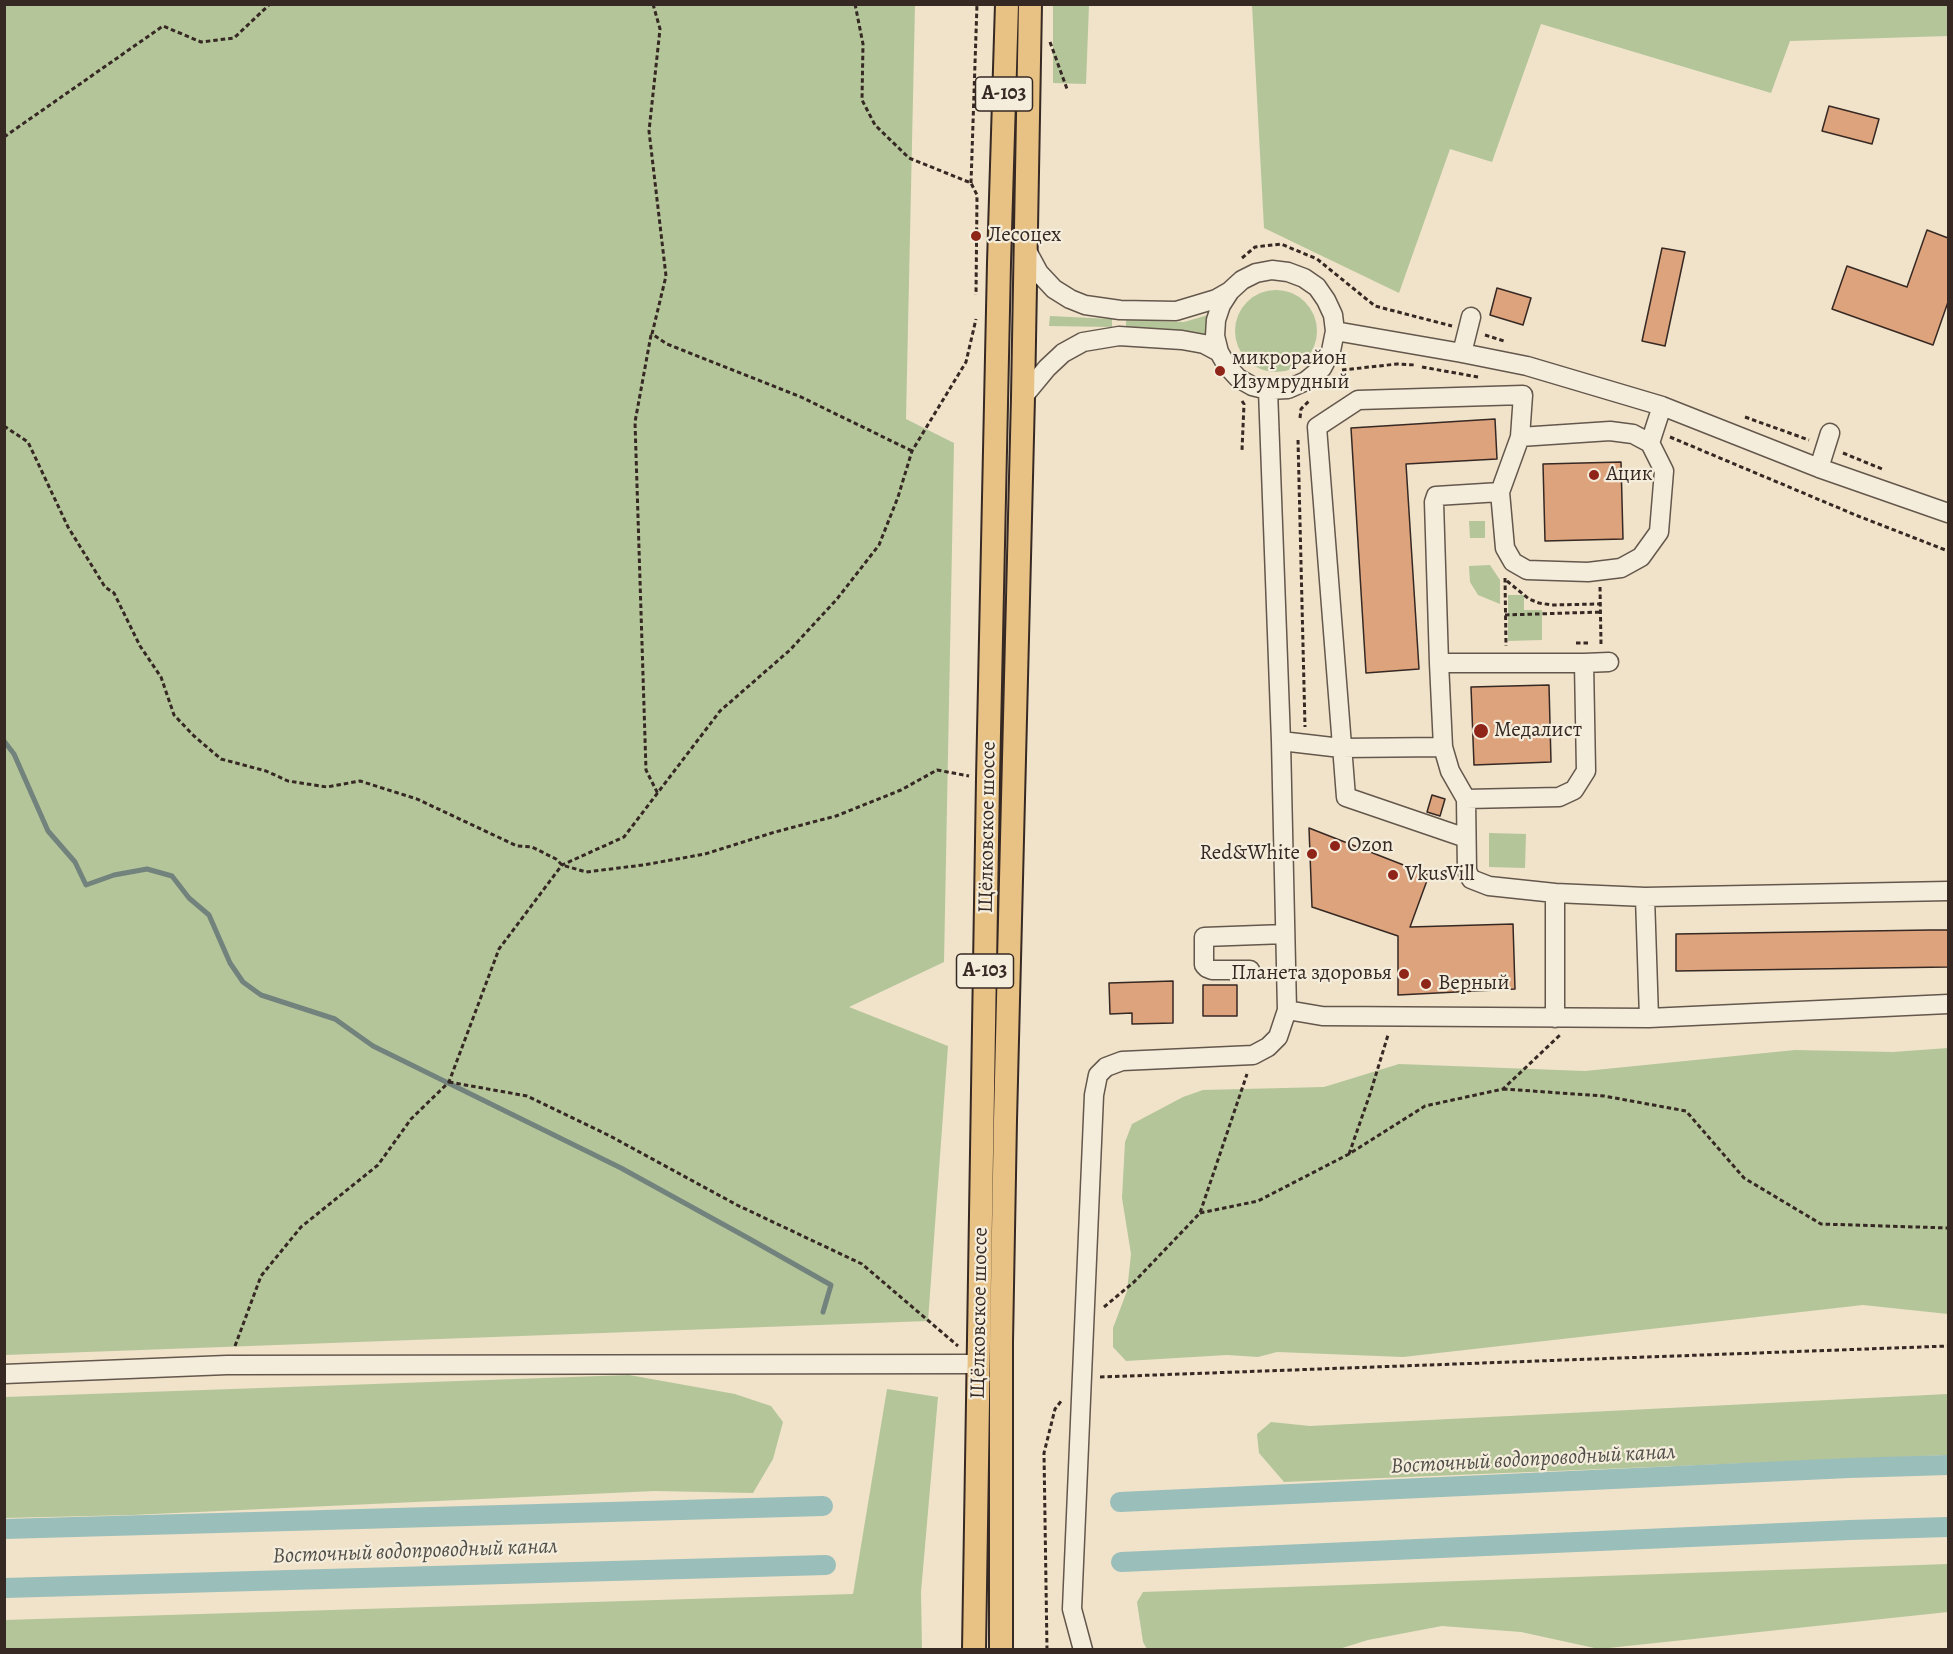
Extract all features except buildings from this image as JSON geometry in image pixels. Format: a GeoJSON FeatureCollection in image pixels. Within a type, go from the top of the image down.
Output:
{"type":"FeatureCollection","features":[{"type":"Feature","properties":{"kind":"main road","name":"Щёлковское шоссе"},"geometry":{"type":"LineString","coordinates":[[974,1650],[988,779],[1007,4]]}},
{"type":"Feature","properties":{"kind":"main road","name":"Щёлковское шоссе"},"geometry":{"type":"LineString","coordinates":[[1001,1650],[1001,1342],[1004,1143],[1023,397],[1030,4]]}},
{"type":"Feature","properties":{"kind":"street"},"geometry":{"type":"LineString","coordinates":[[1026,249],[1039,273],[1054,289],[1086,305],[1120,310],[1176,311],[1216,299],[1230,291],[1242,280],[1264,272],[1288,272],[1304,278],[1317,287],[1333,315],[1335,331],[1331,351],[1322,368],[1306,381],[1288,389],[1268,390],[1252,386],[1238,378],[1227,366],[1219,352],[1215,336],[1216,320],[1221,305],[1230,291]]}},
{"type":"Feature","properties":{"kind":"street"},"geometry":{"type":"LineString","coordinates":[[1462,353],[1471,317]]}},
{"type":"Feature","properties":{"kind":"street"},"geometry":{"type":"LineString","coordinates":[[1335,331],[1527,366],[1662,406],[1819,468],[1948,513]]}},
{"type":"Feature","properties":{"kind":"street"},"geometry":{"type":"LineString","coordinates":[[1023,397],[1063,353],[1083,342],[1119,336],[1182,340],[1204,344],[1219,352]]}},
{"type":"Feature","properties":{"kind":"street"},"geometry":{"type":"LineString","coordinates":[[1527,366],[1520,437],[1500,492],[1505,548],[1513,562],[1527,570],[1599,571],[1621,568],[1641,557],[1659,532],[1664,471],[1652,436],[1662,406]]}},
{"type":"Feature","properties":{"kind":"street"},"geometry":{"type":"LineString","coordinates":[[1083,1650],[1072,1609],[1094,1095],[1098,1076],[1106,1067],[1122,1061],[1253,1055],[1268,1047],[1278,1037],[1287,1010],[1281,741],[1268,390]]}},
{"type":"Feature","properties":{"kind":"street"},"geometry":{"type":"LineString","coordinates":[[1466,838],[1346,797],[1317,428],[1358,400],[1523,395]]}},
{"type":"Feature","properties":{"kind":"street"},"geometry":{"type":"LineString","coordinates":[[1520,437],[1610,431],[1652,436]]}},
{"type":"Feature","properties":{"kind":"street"},"geometry":{"type":"LineString","coordinates":[[1819,468],[1828,440]]}},
{"type":"Feature","properties":{"kind":"street"},"geometry":{"type":"LineString","coordinates":[[1500,492],[1436,495],[1434,502],[1443,747],[1450,771],[1466,799],[1467,871],[1471,879],[1488,886],[1555,893],[1645,897],[1948,891]]}},
{"type":"Feature","properties":{"kind":"street"},"geometry":{"type":"LineString","coordinates":[[1439,663],[1598,662],[1586,771],[1574,790],[1558,797],[1466,799]]}},
{"type":"Feature","properties":{"kind":"street"},"geometry":{"type":"LineString","coordinates":[[1281,741],[1341,748],[1443,747]]}},
{"type":"Feature","properties":{"kind":"street"},"geometry":{"type":"LineString","coordinates":[[1555,893],[1558,1026]]}},
{"type":"Feature","properties":{"kind":"street"},"geometry":{"type":"LineString","coordinates":[[1645,897],[1648,1018]]}},
{"type":"Feature","properties":{"kind":"street"},"geometry":{"type":"LineString","coordinates":[[1250,970],[1207,968],[1204,965],[1204,937],[1285,934]]}},
{"type":"Feature","properties":{"kind":"street"},"geometry":{"type":"LineString","coordinates":[[1287,1010],[1322,1016],[1558,1026],[1648,1018],[1948,1004]]}},
{"type":"Feature","properties":{"kind":"street"},"geometry":{"type":"LineString","coordinates":[[4,1374],[227,1365],[980,1364]]}},
{"type":"Feature","properties":{"kind":"path"},"geometry":{"type":"LineString","coordinates":[[4,137],[163,27],[201,42],[234,38],[270,4]]}},
{"type":"Feature","properties":{"kind":"path"},"geometry":{"type":"LineString","coordinates":[[653,4],[660,29],[649,131],[666,276],[635,422],[646,770],[658,794]]}},
{"type":"Feature","properties":{"kind":"path"},"geometry":{"type":"LineString","coordinates":[[855,4],[863,44],[862,100],[875,125],[909,159],[971,183]]}},
{"type":"Feature","properties":{"kind":"path"},"geometry":{"type":"LineString","coordinates":[[976,4],[971,183],[977,195],[976,295]]}},
{"type":"Feature","properties":{"kind":"path"},"geometry":{"type":"LineString","coordinates":[[1050,40],[1067,88]]}},
{"type":"Feature","properties":{"kind":"path"},"geometry":{"type":"LineString","coordinates":[[227,1365],[261,1276],[301,1227],[378,1165],[411,1119],[449,1082],[499,949],[562,865],[624,837],[720,711],[790,650],[837,599],[879,545],[898,497],[912,451],[966,362],[976,319]]}},
{"type":"Feature","properties":{"kind":"path"},"geometry":{"type":"LineString","coordinates":[[652,334],[667,344],[801,397],[912,451]]}},
{"type":"Feature","properties":{"kind":"path"},"geometry":{"type":"LineString","coordinates":[[1334,377],[1343,369],[1397,364],[1481,377]]}},
{"type":"Feature","properties":{"kind":"path"},"geometry":{"type":"LineString","coordinates":[[1237,394],[1244,404],[1242,450]]}},
{"type":"Feature","properties":{"kind":"path"},"geometry":{"type":"LineString","coordinates":[[1300,419],[1301,409],[1310,401]]}},
{"type":"Feature","properties":{"kind":"path"},"geometry":{"type":"LineString","coordinates":[[1743,416],[1828,440]]}},
{"type":"Feature","properties":{"kind":"path"},"geometry":{"type":"LineString","coordinates":[[4,426],[28,442],[68,527],[105,587],[114,593],[140,646],[161,676],[174,715],[221,759],[266,771],[288,781],[327,787],[360,781],[417,799],[517,846],[532,847],[562,865],[586,872],[705,854],[836,816],[901,790],[937,770],[988,779]]}},
{"type":"Feature","properties":{"kind":"path"},"geometry":{"type":"LineString","coordinates":[[1299,430],[1297,452],[1305,734],[1302,745]]}},
{"type":"Feature","properties":{"kind":"path"},"geometry":{"type":"LineString","coordinates":[[1652,436],[1948,550]]}},
{"type":"Feature","properties":{"kind":"path"},"geometry":{"type":"LineString","coordinates":[[1505,548],[1506,663]]}},
{"type":"Feature","properties":{"kind":"path"},"geometry":{"type":"LineString","coordinates":[[1598,662],[1599,571]]}},
{"type":"Feature","properties":{"kind":"path"},"geometry":{"type":"LineString","coordinates":[[1505,615],[1600,612]]}},
{"type":"Feature","properties":{"kind":"path"},"geometry":{"type":"LineString","coordinates":[[1503,1089],[1558,1026]]}},
{"type":"Feature","properties":{"kind":"path"},"geometry":{"type":"LineString","coordinates":[[1349,1154],[1388,1033]]}},
{"type":"Feature","properties":{"kind":"path"},"geometry":{"type":"LineString","coordinates":[[1085,1322],[1134,1282],[1200,1213],[1253,1055]]}},
{"type":"Feature","properties":{"kind":"path"},"geometry":{"type":"LineString","coordinates":[[449,1082],[527,1096],[610,1136],[737,1205],[862,1264],[980,1364]]}},
{"type":"Feature","properties":{"kind":"path"},"geometry":{"type":"LineString","coordinates":[[1200,1213],[1258,1202],[1349,1154],[1425,1106],[1503,1089],[1604,1096],[1686,1110],[1744,1178],[1821,1224],[1948,1228]]}},
{"type":"Feature","properties":{"kind":"path"},"geometry":{"type":"LineString","coordinates":[[1083,1378],[1948,1346]]}},
{"type":"Feature","properties":{"kind":"path"},"geometry":{"type":"LineString","coordinates":[[1047,1650],[1044,1453],[1055,1409],[1067,1393]]}},
{"type":"Feature","properties":{"kind":"green space"},"geometry":{"type":"Polygon","coordinates":[[[1948,4],[1948,36],[1790,41],[1771,93],[1541,24],[1492,162],[1450,149],[1399,293],[1264,228],[1252,5],[1948,4]]]}},
{"type":"Feature","properties":{"kind":"green space"},"geometry":{"type":"Polygon","coordinates":[[[4,5],[915,5],[906,419],[954,443],[944,962],[849,1007],[948,1046],[928,1321],[5,1355],[4,5]]]}},
{"type":"Feature","properties":{"kind":"green space"},"geometry":{"type":"Polygon","coordinates":[[[1053,5],[1089,5],[1086,84],[1053,83],[1053,5]]]}},
{"type":"Feature","properties":{"kind":"green space"},"geometry":{"type":"Polygon","coordinates":[[[1268,290],[1284,290],[1299,297],[1310,308],[1317,323],[1314,347],[1305,360],[1284,372],[1268,372],[1253,365],[1242,354],[1235,339],[1235,323],[1242,308],[1253,297],[1268,290]]]}},
{"type":"Feature","properties":{"kind":"green space"},"geometry":{"type":"Polygon","coordinates":[[[1208,315],[1208,338],[1126,329],[1126,320],[1184,322],[1208,315]]]}},
{"type":"Feature","properties":{"kind":"green space"},"geometry":{"type":"Polygon","coordinates":[[[1050,316],[1112,319],[1112,327],[1049,326],[1050,316]]]}},
{"type":"Feature","properties":{"kind":"green space"},"geometry":{"type":"Polygon","coordinates":[[[1469,521],[1485,521],[1485,538],[1470,538],[1469,521]]]}},
{"type":"Feature","properties":{"kind":"green space"},"geometry":{"type":"Polygon","coordinates":[[[1490,565],[1500,580],[1500,604],[1478,595],[1470,582],[1469,566],[1490,565]]]}},
{"type":"Feature","properties":{"kind":"green space"},"geometry":{"type":"Polygon","coordinates":[[[1508,595],[1524,595],[1524,610],[1542,610],[1542,640],[1508,641],[1508,595]]]}},
{"type":"Feature","properties":{"kind":"green space"},"geometry":{"type":"Polygon","coordinates":[[[1489,833],[1526,834],[1525,868],[1489,867],[1489,833]]]}},
{"type":"Feature","properties":{"kind":"green space"},"geometry":{"type":"Polygon","coordinates":[[[1948,1048],[1948,1314],[1863,1305],[1403,1357],[1277,1352],[1258,1357],[1227,1355],[1126,1361],[1113,1347],[1113,1328],[1127,1291],[1131,1254],[1122,1198],[1125,1142],[1132,1124],[1183,1097],[1203,1090],[1324,1087],[1399,1064],[1585,1071],[1795,1050],[1893,1052],[1948,1048]]]}},
{"type":"Feature","properties":{"kind":"green space"},"geometry":{"type":"Polygon","coordinates":[[[629,1375],[735,1394],[771,1406],[783,1422],[773,1459],[753,1493],[655,1491],[132,1515],[5,1518],[5,1397],[629,1375]]]}},
{"type":"Feature","properties":{"kind":"green space"},"geometry":{"type":"Polygon","coordinates":[[[887,1389],[938,1397],[921,1592],[922,1649],[5,1649],[5,1620],[853,1594],[887,1389]]]}},
{"type":"Feature","properties":{"kind":"green space"},"geometry":{"type":"Polygon","coordinates":[[[1948,1394],[1948,1455],[1284,1482],[1259,1453],[1257,1434],[1271,1422],[1310,1426],[1948,1394]]]}},
{"type":"Feature","properties":{"kind":"green space"},"geometry":{"type":"Polygon","coordinates":[[[1948,1564],[1948,1612],[1599,1649],[1521,1632],[1442,1626],[1368,1640],[1339,1649],[1147,1649],[1143,1642],[1137,1602],[1143,1592],[1948,1564]]]}},
{"type":"Feature","properties":{"kind":"waterway"},"geometry":{"type":"LineString","coordinates":[[4,741],[14,754],[48,831],[75,862],[86,885],[114,875],[147,869],[172,876],[189,898],[209,915],[230,963],[243,982],[261,995],[335,1019],[373,1046],[621,1168],[748,1238],[831,1285],[823,1312]]}},
{"type":"Feature","properties":{"kind":"waterway","name":"Восточный водопроводный канал"},"geometry":{"type":"LineString","coordinates":[[1120,1502],[1948,1465]]}},
{"type":"Feature","properties":{"kind":"waterway","name":"Восточный водопроводный канал"},"geometry":{"type":"LineString","coordinates":[[4,1529],[823,1506]]}},
{"type":"Feature","properties":{"kind":"waterway","name":"Восточный водопроводный канал"},"geometry":{"type":"LineString","coordinates":[[1121,1562],[1948,1527]]}},
{"type":"Feature","properties":{"kind":"waterway","name":"Восточный водопроводный канал"},"geometry":{"type":"LineString","coordinates":[[4,1588],[826,1565]]}},
{"type":"Feature","properties":{"kind":"place","name":"Лесоцех"},"geometry":{"type":"Point","coordinates":[976,236]}},
{"type":"Feature","properties":{"kind":"place","name":"микрорайон Изумрудный"},"geometry":{"type":"Point","coordinates":[1220,371]}},
{"type":"Feature","properties":{"kind":"place","name":"Ацик"},"geometry":{"type":"Point","coordinates":[1594,475]}},
{"type":"Feature","properties":{"kind":"place","name":"Медалист"},"geometry":{"type":"Point","coordinates":[1481,731]}},
{"type":"Feature","properties":{"kind":"place","name":"Ozon"},"geometry":{"type":"Point","coordinates":[1335,846]}},
{"type":"Feature","properties":{"kind":"place","name":"Red&White"},"geometry":{"type":"Point","coordinates":[1312,854]}},
{"type":"Feature","properties":{"kind":"place","name":"VkusVill"},"geometry":{"type":"Point","coordinates":[1393,875]}},
{"type":"Feature","properties":{"kind":"place","name":"Планета здоровья"},"geometry":{"type":"Point","coordinates":[1404,974]}},
{"type":"Feature","properties":{"kind":"place","name":"Верный"},"geometry":{"type":"Point","coordinates":[1426,984]}}]}
